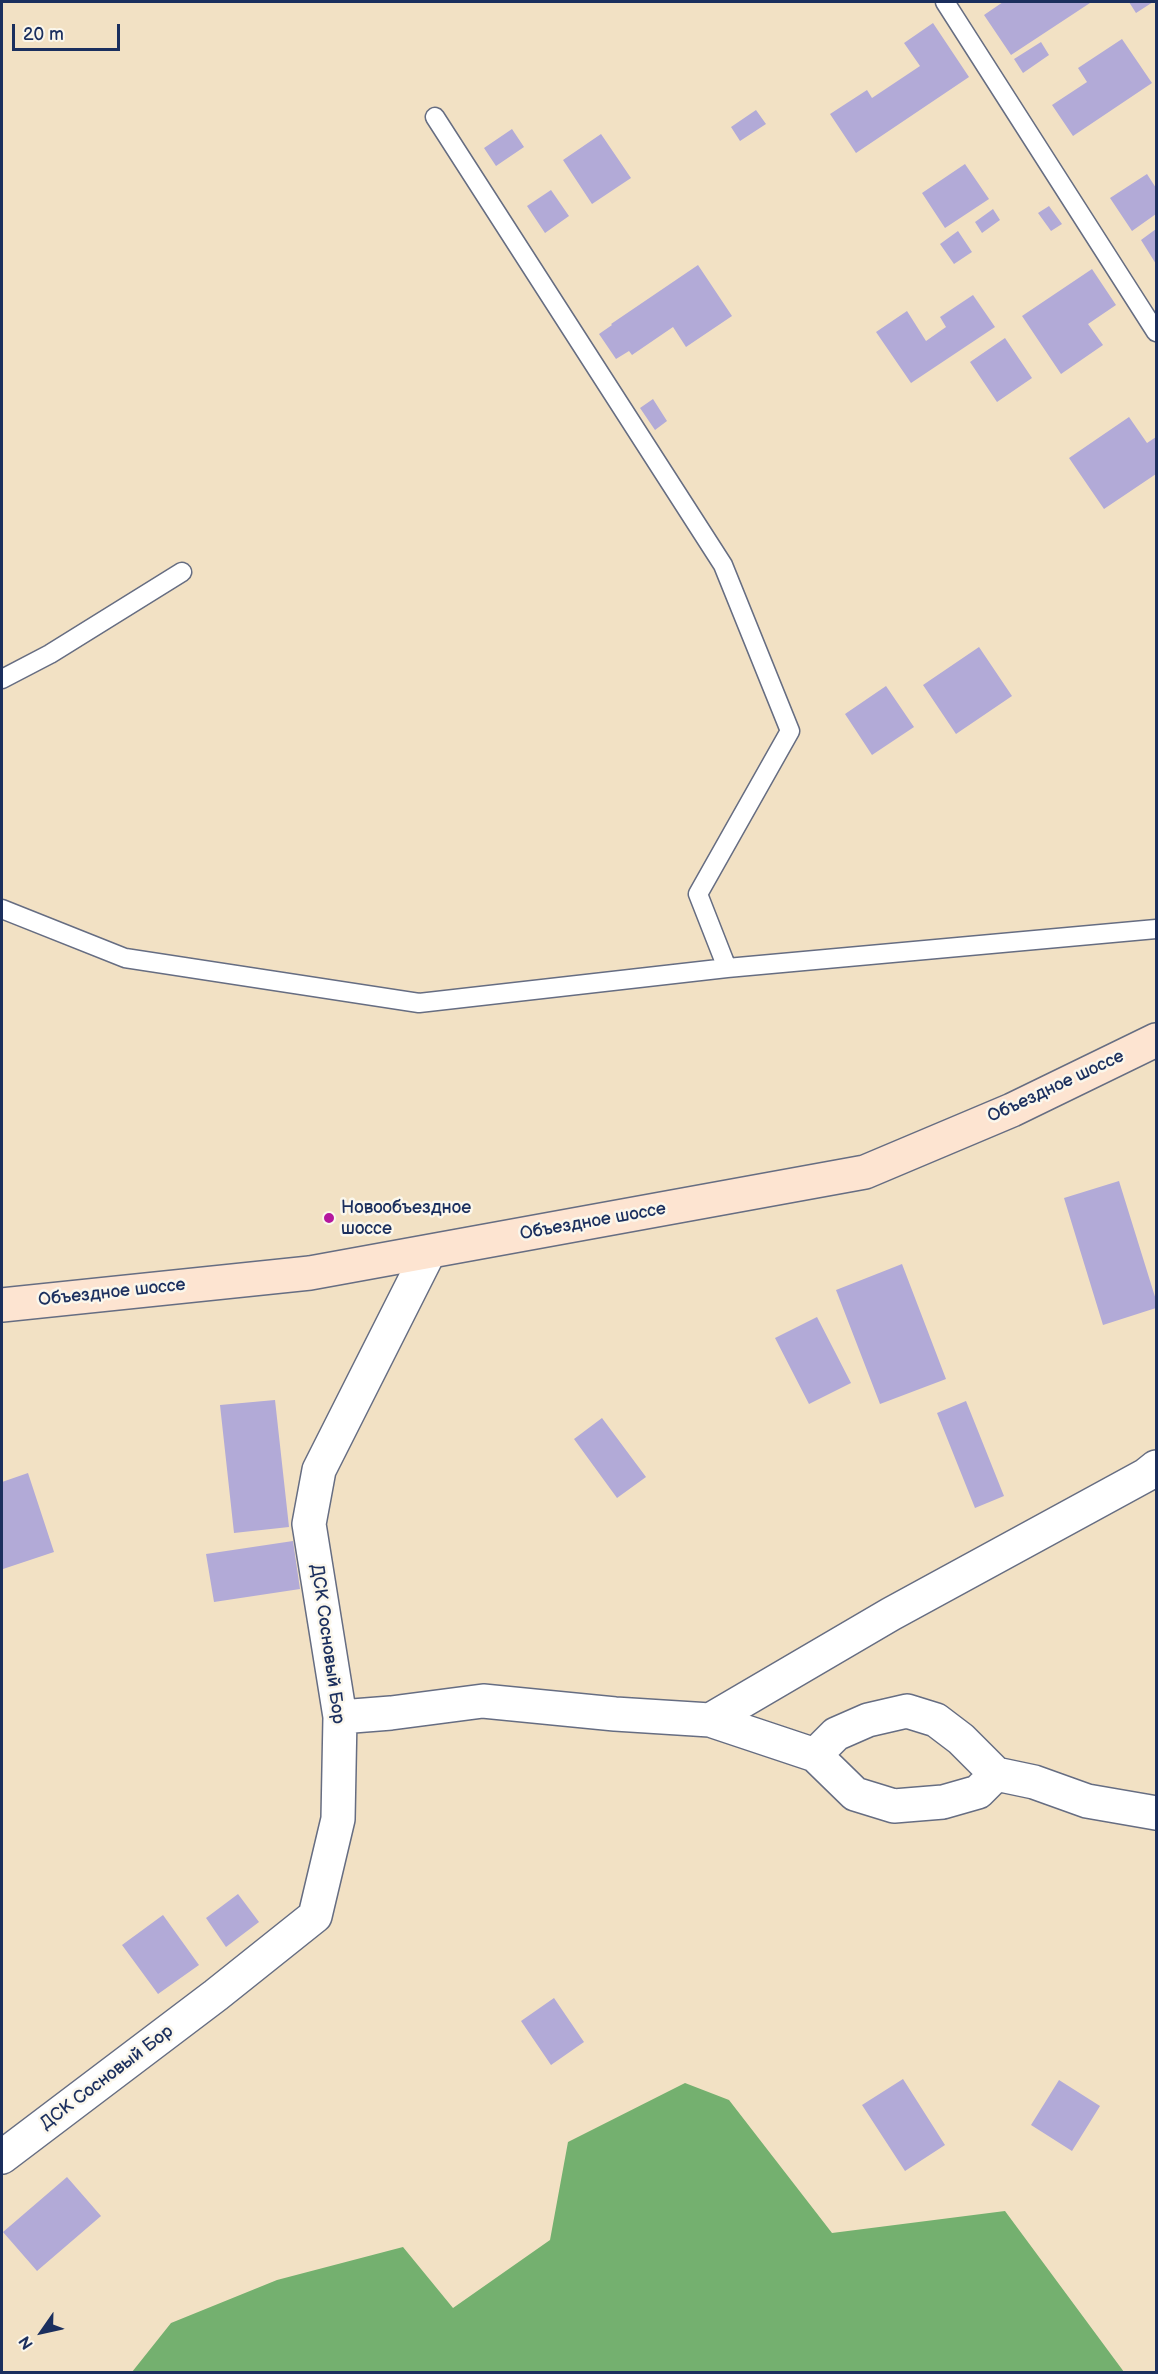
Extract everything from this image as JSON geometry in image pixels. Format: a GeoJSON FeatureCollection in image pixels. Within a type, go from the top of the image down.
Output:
{"type":"FeatureCollection","features":[{"type":"Feature","properties":{"kind":"main road","name":"Объездное шоссе"},"geometry":{"type":"LineString","coordinates":[[2,1305],[310,1273],[865,1172],[1012,1110],[1156,1040]]}},
{"type":"Feature","properties":{"kind":"street","name":"ДСК Сосновый Бор"},"geometry":{"type":"LineString","coordinates":[[2,2157],[216,1995],[315,1916],[338,1820],[340,1717],[309,1524],[319,1470],[429,1252]]}},
{"type":"Feature","properties":{"kind":"street"},"geometry":{"type":"LineString","coordinates":[[710,1720],[891,1614],[1146,1475],[1156,1467]]}},
{"type":"Feature","properties":{"kind":"street"},"geometry":{"type":"LineString","coordinates":[[340,1717],[392,1713],[483,1701],[615,1714],[710,1720],[815,1755],[855,1794],[894,1806],[943,1802],[978,1792],[996,1774]]}},
{"type":"Feature","properties":{"kind":"street"},"geometry":{"type":"LineString","coordinates":[[815,1755],[836,1734],[868,1720],[907,1711],[936,1720],[961,1738],[996,1774],[1034,1782],[1087,1801],[1156,1813]]}},
{"type":"Feature","properties":{"kind":"lane"},"geometry":{"type":"LineString","coordinates":[[945,2],[1156,332]]}},
{"type":"Feature","properties":{"kind":"lane"},"geometry":{"type":"LineString","coordinates":[[435,117],[723,565],[790,731],[698,894],[727,969]]}},
{"type":"Feature","properties":{"kind":"lane"},"geometry":{"type":"LineString","coordinates":[[2,679],[50,654],[182,572]]}},
{"type":"Feature","properties":{"kind":"lane"},"geometry":{"type":"LineString","coordinates":[[2,909],[125,958],[418,1003],[727,969],[1156,929]]}},
{"type":"Feature","properties":{"kind":"green space"},"geometry":{"type":"Polygon","coordinates":[[[685,2083],[729,2100],[832,2233],[1005,2211],[1124,2372],[132,2372],[171,2323],[277,2280],[403,2247],[453,2308],[550,2240],[568,2142],[685,2083]]]}},
{"type":"Feature","properties":{"kind":"building"},"geometry":{"type":"Polygon","coordinates":[[[1003,2],[1090,3],[1011,55],[984,15],[1003,2]]]}},
{"type":"Feature","properties":{"kind":"building"},"geometry":{"type":"Polygon","coordinates":[[[1129,2],[1153,2],[1136,13],[1129,2]]]}},
{"type":"Feature","properties":{"kind":"building"},"geometry":{"type":"Polygon","coordinates":[[[933,23],[969,77],[856,153],[830,114],[867,90],[872,98],[920,66],[904,43],[933,23]]]}},
{"type":"Feature","properties":{"kind":"building"},"geometry":{"type":"Polygon","coordinates":[[[1122,39],[1152,83],[1073,136],[1052,105],[1087,82],[1078,68],[1122,39]]]}},
{"type":"Feature","properties":{"kind":"building"},"geometry":{"type":"Polygon","coordinates":[[[1041,42],[1049,55],[1023,73],[1014,59],[1041,42]]]}},
{"type":"Feature","properties":{"kind":"building"},"geometry":{"type":"Polygon","coordinates":[[[756,110],[766,124],[740,141],[731,127],[756,110]]]}},
{"type":"Feature","properties":{"kind":"building"},"geometry":{"type":"Polygon","coordinates":[[[512,129],[524,147],[496,166],[484,148],[512,129]]]}},
{"type":"Feature","properties":{"kind":"building"},"geometry":{"type":"Polygon","coordinates":[[[601,134],[631,178],[592,204],[563,160],[601,134]]]}},
{"type":"Feature","properties":{"kind":"building"},"geometry":{"type":"Polygon","coordinates":[[[965,164],[989,199],[945,228],[922,193],[965,164]]]}},
{"type":"Feature","properties":{"kind":"building"},"geometry":{"type":"Polygon","coordinates":[[[1147,174],[1156,188],[1156,214],[1132,231],[1110,198],[1147,174]]]}},
{"type":"Feature","properties":{"kind":"building"},"geometry":{"type":"Polygon","coordinates":[[[551,190],[569,216],[545,233],[527,206],[551,190]]]}},
{"type":"Feature","properties":{"kind":"building"},"geometry":{"type":"Polygon","coordinates":[[[1049,206],[1062,224],[1051,231],[1038,213],[1049,206]]]}},
{"type":"Feature","properties":{"kind":"building"},"geometry":{"type":"Polygon","coordinates":[[[993,209],[1000,220],[982,233],[975,222],[993,209]]]}},
{"type":"Feature","properties":{"kind":"building"},"geometry":{"type":"Polygon","coordinates":[[[1156,229],[1156,264],[1141,240],[1156,229]]]}},
{"type":"Feature","properties":{"kind":"building"},"geometry":{"type":"Polygon","coordinates":[[[958,231],[972,252],[954,264],[940,244],[958,231]]]}},
{"type":"Feature","properties":{"kind":"building"},"geometry":{"type":"Polygon","coordinates":[[[698,265],[732,316],[686,347],[673,327],[632,355],[629,351],[616,359],[599,334],[698,265]]]}},
{"type":"Feature","properties":{"kind":"building"},"geometry":{"type":"Polygon","coordinates":[[[1092,269],[1116,305],[1088,324],[1103,345],[1061,374],[1022,316],[1092,269]]]}},
{"type":"Feature","properties":{"kind":"building"},"geometry":{"type":"Polygon","coordinates":[[[973,295],[995,327],[911,383],[876,332],[907,311],[926,341],[946,327],[940,317],[973,295]]]}},
{"type":"Feature","properties":{"kind":"building"},"geometry":{"type":"Polygon","coordinates":[[[1005,338],[1032,378],[997,402],[970,362],[1005,338]]]}},
{"type":"Feature","properties":{"kind":"building"},"geometry":{"type":"Polygon","coordinates":[[[653,399],[667,421],[655,430],[640,408],[653,399]]]}},
{"type":"Feature","properties":{"kind":"building"},"geometry":{"type":"Polygon","coordinates":[[[1129,417],[1147,443],[1156,437],[1156,474],[1104,509],[1069,458],[1129,417]]]}},
{"type":"Feature","properties":{"kind":"building"},"geometry":{"type":"Polygon","coordinates":[[[979,647],[1012,696],[956,734],[923,685],[979,647]]]}},
{"type":"Feature","properties":{"kind":"building"},"geometry":{"type":"Polygon","coordinates":[[[886,686],[914,727],[872,755],[845,714],[886,686]]]}},
{"type":"Feature","properties":{"kind":"building"},"geometry":{"type":"Polygon","coordinates":[[[1119,1181],[1156,1300],[1156,1308],[1103,1325],[1064,1198],[1119,1181]]]}},
{"type":"Feature","properties":{"kind":"building"},"geometry":{"type":"Polygon","coordinates":[[[902,1264],[946,1379],[880,1404],[836,1290],[902,1264]]]}},
{"type":"Feature","properties":{"kind":"building"},"geometry":{"type":"Polygon","coordinates":[[[817,1317],[851,1383],[809,1404],[775,1338],[817,1317]]]}},
{"type":"Feature","properties":{"kind":"building"},"geometry":{"type":"Polygon","coordinates":[[[275,1400],[289,1527],[234,1533],[220,1405],[275,1400]]]}},
{"type":"Feature","properties":{"kind":"building"},"geometry":{"type":"Polygon","coordinates":[[[966,1401],[1004,1496],[975,1508],[937,1413],[966,1401]]]}},
{"type":"Feature","properties":{"kind":"building"},"geometry":{"type":"Polygon","coordinates":[[[602,1418],[646,1477],[617,1498],[574,1439],[602,1418]]]}},
{"type":"Feature","properties":{"kind":"building"},"geometry":{"type":"Polygon","coordinates":[[[28,1473],[54,1552],[3,1569],[2,1482],[28,1473]]]}},
{"type":"Feature","properties":{"kind":"building"},"geometry":{"type":"Polygon","coordinates":[[[293,1541],[300,1589],[214,1602],[206,1554],[293,1541]]]}},
{"type":"Feature","properties":{"kind":"building"},"geometry":{"type":"Polygon","coordinates":[[[238,1894],[259,1922],[226,1947],[206,1918],[238,1894]]]}},
{"type":"Feature","properties":{"kind":"building"},"geometry":{"type":"Polygon","coordinates":[[[163,1915],[199,1965],[158,1994],[122,1945],[163,1915]]]}},
{"type":"Feature","properties":{"kind":"building"},"geometry":{"type":"Polygon","coordinates":[[[554,1998],[584,2042],[551,2065],[521,2021],[554,1998]]]}},
{"type":"Feature","properties":{"kind":"building"},"geometry":{"type":"Polygon","coordinates":[[[903,2079],[945,2145],[905,2171],[862,2105],[903,2079]]]}},
{"type":"Feature","properties":{"kind":"building"},"geometry":{"type":"Polygon","coordinates":[[[1059,2080],[1100,2106],[1072,2151],[1031,2125],[1059,2080]]]}},
{"type":"Feature","properties":{"kind":"building"},"geometry":{"type":"Polygon","coordinates":[[[67,2177],[101,2216],[37,2271],[3,2232],[67,2177]]]}},
{"type":"Feature","properties":{"kind":"place","name":"Новообъездное шоссе"},"geometry":{"type":"Point","coordinates":[329,1218]}}]}
